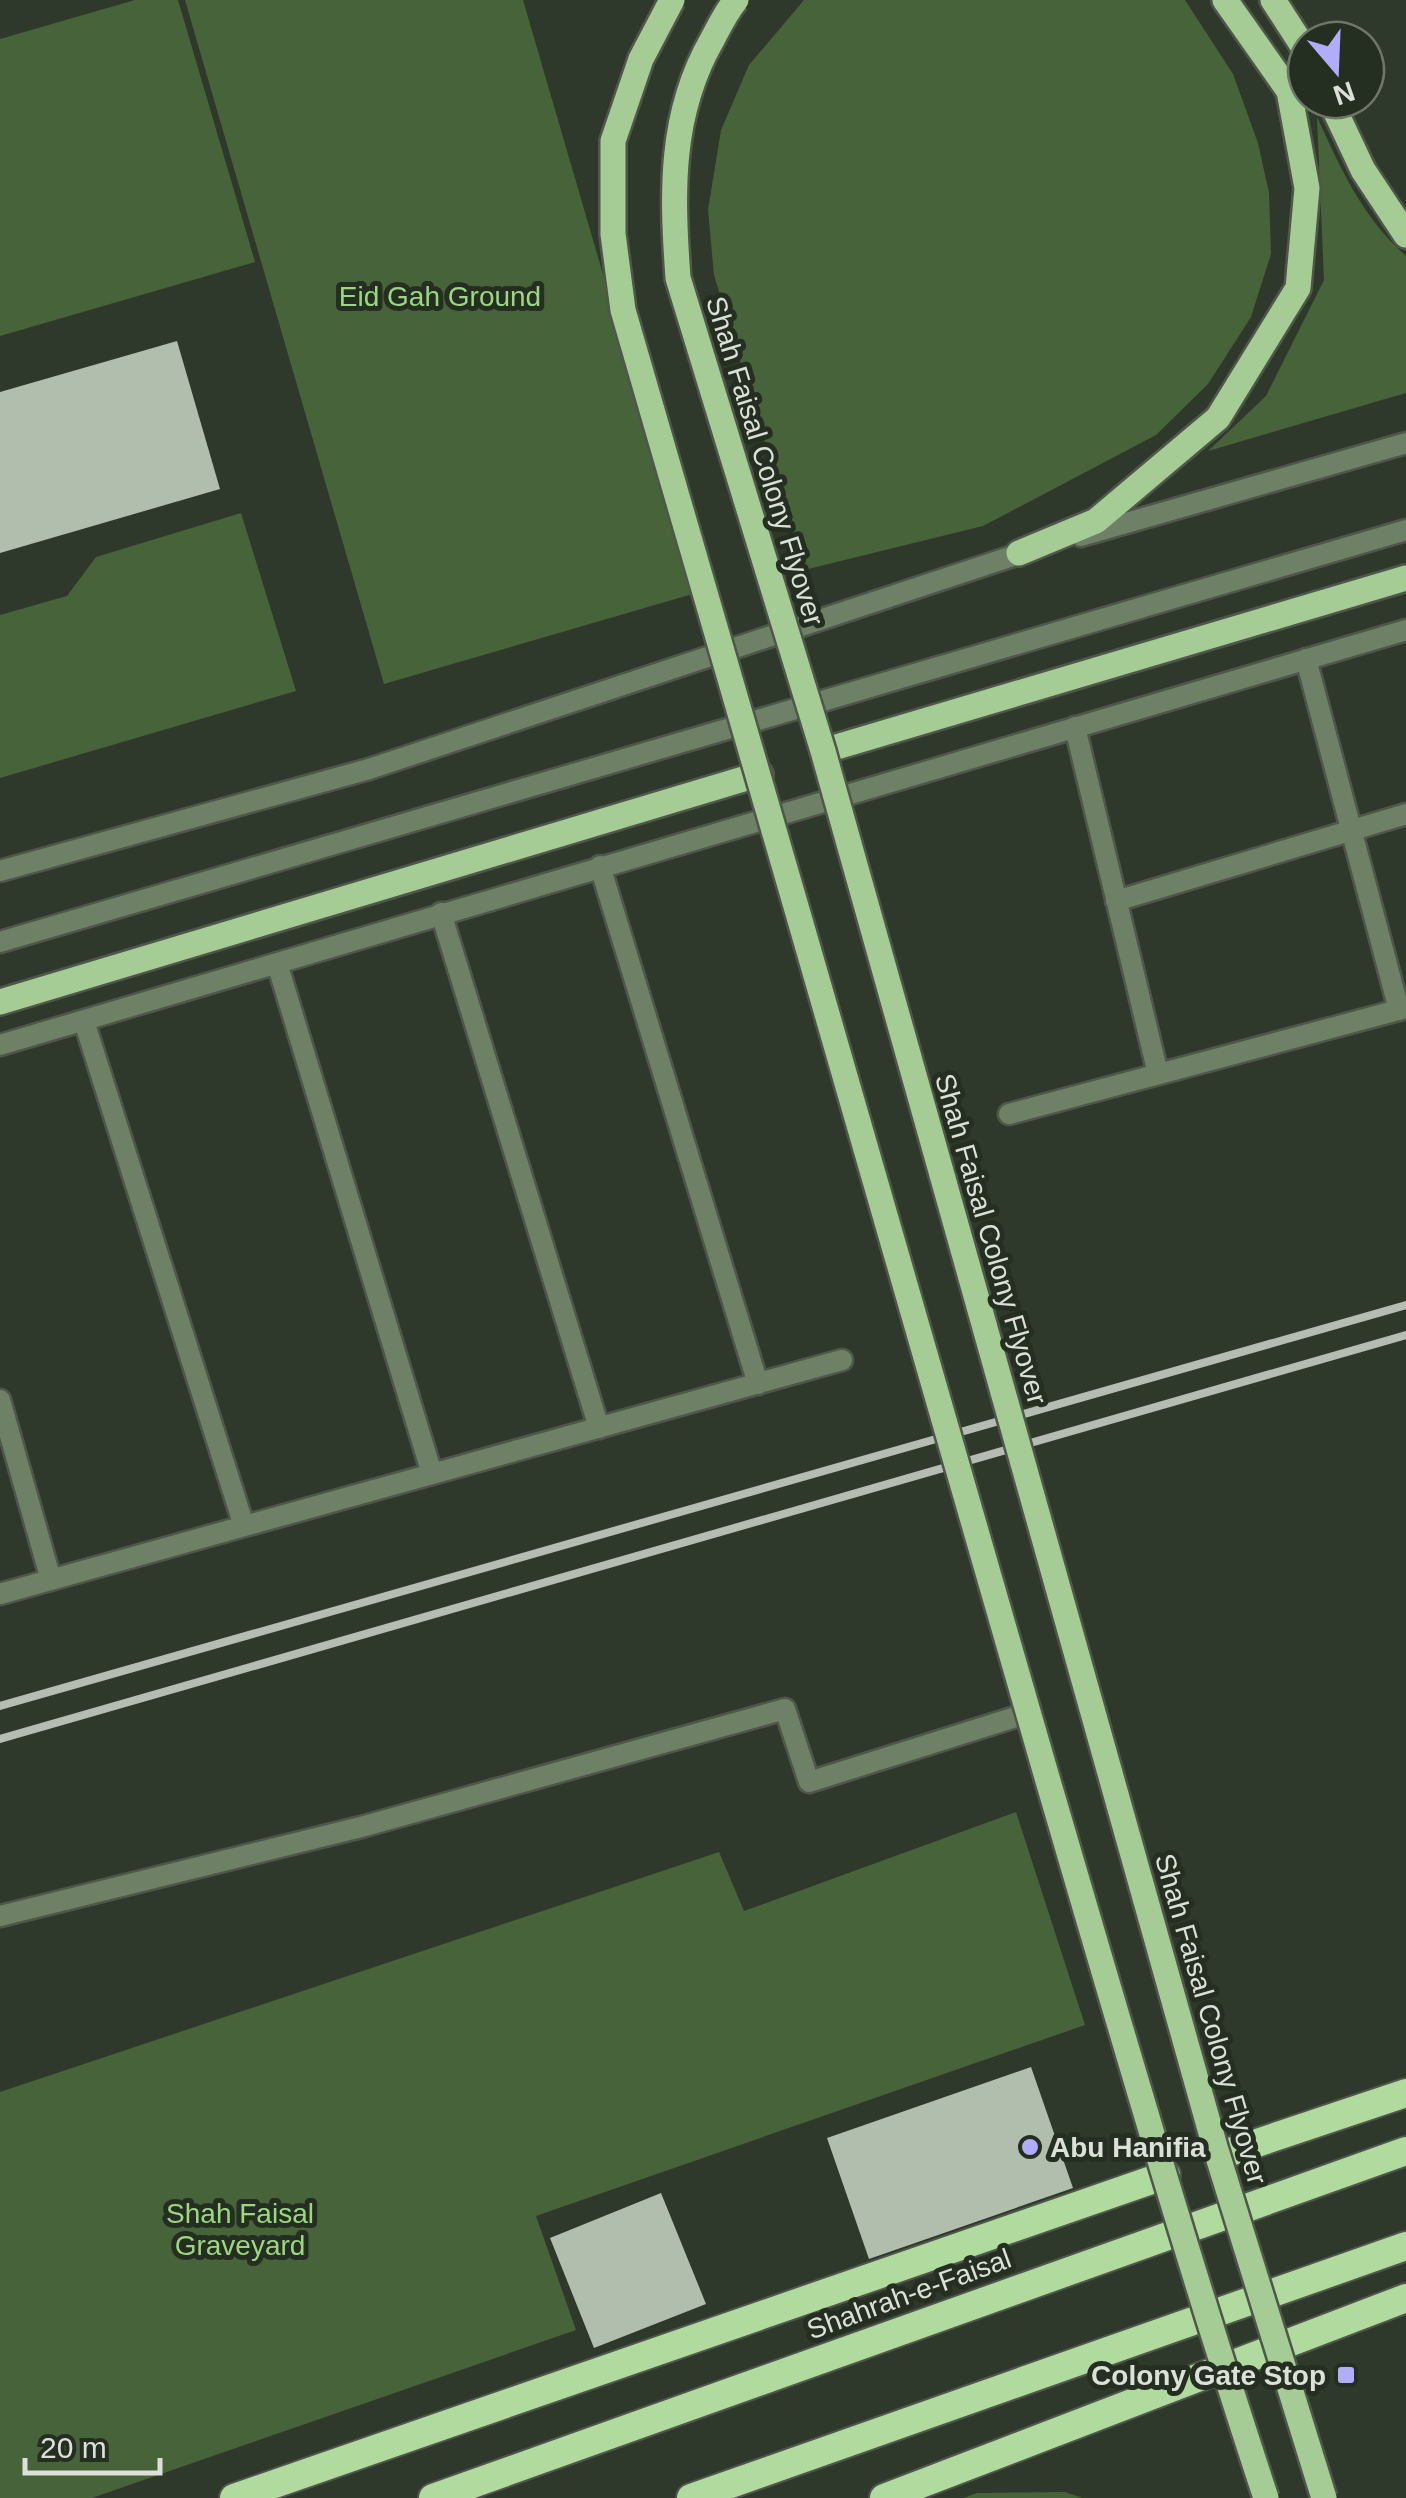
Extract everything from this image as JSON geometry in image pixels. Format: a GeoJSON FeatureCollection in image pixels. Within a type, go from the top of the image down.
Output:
{"type":"FeatureCollection","features":[{"type":"Feature","properties":{"kind":"highway"},"geometry":{"type":"LineString","coordinates":[[1218,2156],[1406,2093]]}},
{"type":"Feature","properties":{"kind":"highway","name":"Shahrah-e-Faisal"},"geometry":{"type":"LineString","coordinates":[[433,2498],[1406,2151]]}},
{"type":"Feature","properties":{"kind":"highway"},"geometry":{"type":"LineString","coordinates":[[234,2498],[1166,2176]]}},
{"type":"Feature","properties":{"kind":"highway"},"geometry":{"type":"LineString","coordinates":[[691,2498],[1406,2246]]}},
{"type":"Feature","properties":{"kind":"highway"},"geometry":{"type":"LineString","coordinates":[[884,2498],[1406,2298]]}},
{"type":"Feature","properties":{"kind":"main road"},"geometry":{"type":"LineString","coordinates":[[672,0],[641,59],[614,141],[613,234],[623,310],[1028,1713],[1266,2498]]}},
{"type":"Feature","properties":{"kind":"main road","name":"Shah Faisal Colony Flyover"},"geometry":{"type":"LineString","coordinates":[[736,0],[702,57],[678,124],[672,196],[678,278],[823,751],[1218,2156],[1324,2498]]}},
{"type":"Feature","properties":{"kind":"main road"},"geometry":{"type":"LineString","coordinates":[[1019,553],[1096,521],[1218,418],[1298,288],[1307,188],[1289,91],[1225,0]]}},
{"type":"Feature","properties":{"kind":"main road"},"geometry":{"type":"LineString","coordinates":[[1339,120],[1363,170],[1406,235]]}},
{"type":"Feature","properties":{"kind":"main road"},"geometry":{"type":"LineString","coordinates":[[823,751],[1406,578]]}},
{"type":"Feature","properties":{"kind":"main road"},"geometry":{"type":"LineString","coordinates":[[0,1002],[760,774]]}},
{"type":"Feature","properties":{"kind":"street"},"geometry":{"type":"LineString","coordinates":[[0,871],[368,769],[1019,553],[1406,443]]}},
{"type":"Feature","properties":{"kind":"street"},"geometry":{"type":"LineString","coordinates":[[0,942],[1406,530]]}},
{"type":"Feature","properties":{"kind":"street"},"geometry":{"type":"LineString","coordinates":[[0,1046],[1406,630]]}},
{"type":"Feature","properties":{"kind":"street"},"geometry":{"type":"LineString","coordinates":[[1010,1114],[1403,1009],[1306,659]]}},
{"type":"Feature","properties":{"kind":"street"},"geometry":{"type":"LineString","coordinates":[[1075,727],[1158,1074]]}},
{"type":"Feature","properties":{"kind":"street"},"geometry":{"type":"LineString","coordinates":[[1116,901],[1406,814]]}},
{"type":"Feature","properties":{"kind":"street"},"geometry":{"type":"LineString","coordinates":[[600,866],[758,1384]]}},
{"type":"Feature","properties":{"kind":"street"},"geometry":{"type":"LineString","coordinates":[[441,913],[599,1428]]}},
{"type":"Feature","properties":{"kind":"street"},"geometry":{"type":"LineString","coordinates":[[277,963],[432,1474]]}},
{"type":"Feature","properties":{"kind":"street"},"geometry":{"type":"LineString","coordinates":[[84,1021],[244,1526]]}},
{"type":"Feature","properties":{"kind":"street"},"geometry":{"type":"LineString","coordinates":[[0,1594],[842,1360]]}},
{"type":"Feature","properties":{"kind":"street"},"geometry":{"type":"LineString","coordinates":[[0,1400],[52,1580]]}},
{"type":"Feature","properties":{"kind":"street"},"geometry":{"type":"LineString","coordinates":[[0,1916],[361,1826],[785,1710],[809,1782],[1028,1713]]}},
{"type":"Feature","properties":{"kind":"green space"},"geometry":{"type":"Polygon","coordinates":[[[135,0],[178,0],[255,262],[0,336],[0,39],[135,0]]]}},
{"type":"Feature","properties":{"kind":"green space","name":"Eid Gah Ground"},"geometry":{"type":"Polygon","coordinates":[[[185,0],[523,0],[696,593],[384,684],[185,0]]]}},
{"type":"Feature","properties":{"kind":"green space"},"geometry":{"type":"Polygon","coordinates":[[[804,0],[1185,0],[1233,74],[1258,143],[1269,193],[1271,254],[1251,317],[1208,384],[1156,435],[983,526],[804,570],[714,275],[708,210],[721,130],[749,65],[804,0]]]}},
{"type":"Feature","properties":{"kind":"green space"},"geometry":{"type":"Polygon","coordinates":[[[1317,120],[1365,209],[1406,256],[1406,393],[1208,451],[1266,396],[1324,280],[1317,120]]]}},
{"type":"Feature","properties":{"kind":"green space"},"geometry":{"type":"Polygon","coordinates":[[[241,513],[296,691],[0,778],[0,615],[67,596],[96,557],[241,513]]]}},
{"type":"Feature","properties":{"kind":"green space","name":"Shah Faisal Graveyard"},"geometry":{"type":"Polygon","coordinates":[[[1016,1812],[1085,2025],[536,2216],[576,2330],[92,2498],[0,2498],[0,2092],[719,1852],[744,1911],[1016,1812]]]}},
{"type":"Feature","properties":{"kind":"green space"},"geometry":{"type":"Polygon","coordinates":[[[1065,2492],[1083,2498],[963,2498],[977,2493],[1065,2492]]]}},
{"type":"Feature","properties":{"kind":"building"},"geometry":{"type":"Polygon","coordinates":[[[177,341],[220,489],[0,553],[0,392],[177,341]]]}},
{"type":"Feature","properties":{"kind":"building"},"geometry":{"type":"Polygon","coordinates":[[[1031,2067],[1073,2188],[869,2259],[827,2138],[1031,2067]]]}},
{"type":"Feature","properties":{"kind":"building"},"geometry":{"type":"Polygon","coordinates":[[[661,2193],[706,2304],[594,2348],[550,2238],[661,2193]]]}},
{"type":"Feature","properties":{"kind":"railway"},"geometry":{"type":"LineString","coordinates":[[0,1706],[1406,1305]]}},
{"type":"Feature","properties":{"kind":"railway"},"geometry":{"type":"LineString","coordinates":[[0,1739],[1406,1335]]}},
{"type":"Feature","properties":{"kind":"place","name":"Abu Hanifia"},"geometry":{"type":"Point","coordinates":[1030,2147]}},
{"type":"Feature","properties":{"kind":"place","name":"Colony Gate Stop"},"geometry":{"type":"Point","coordinates":[1346,2375]}}]}
